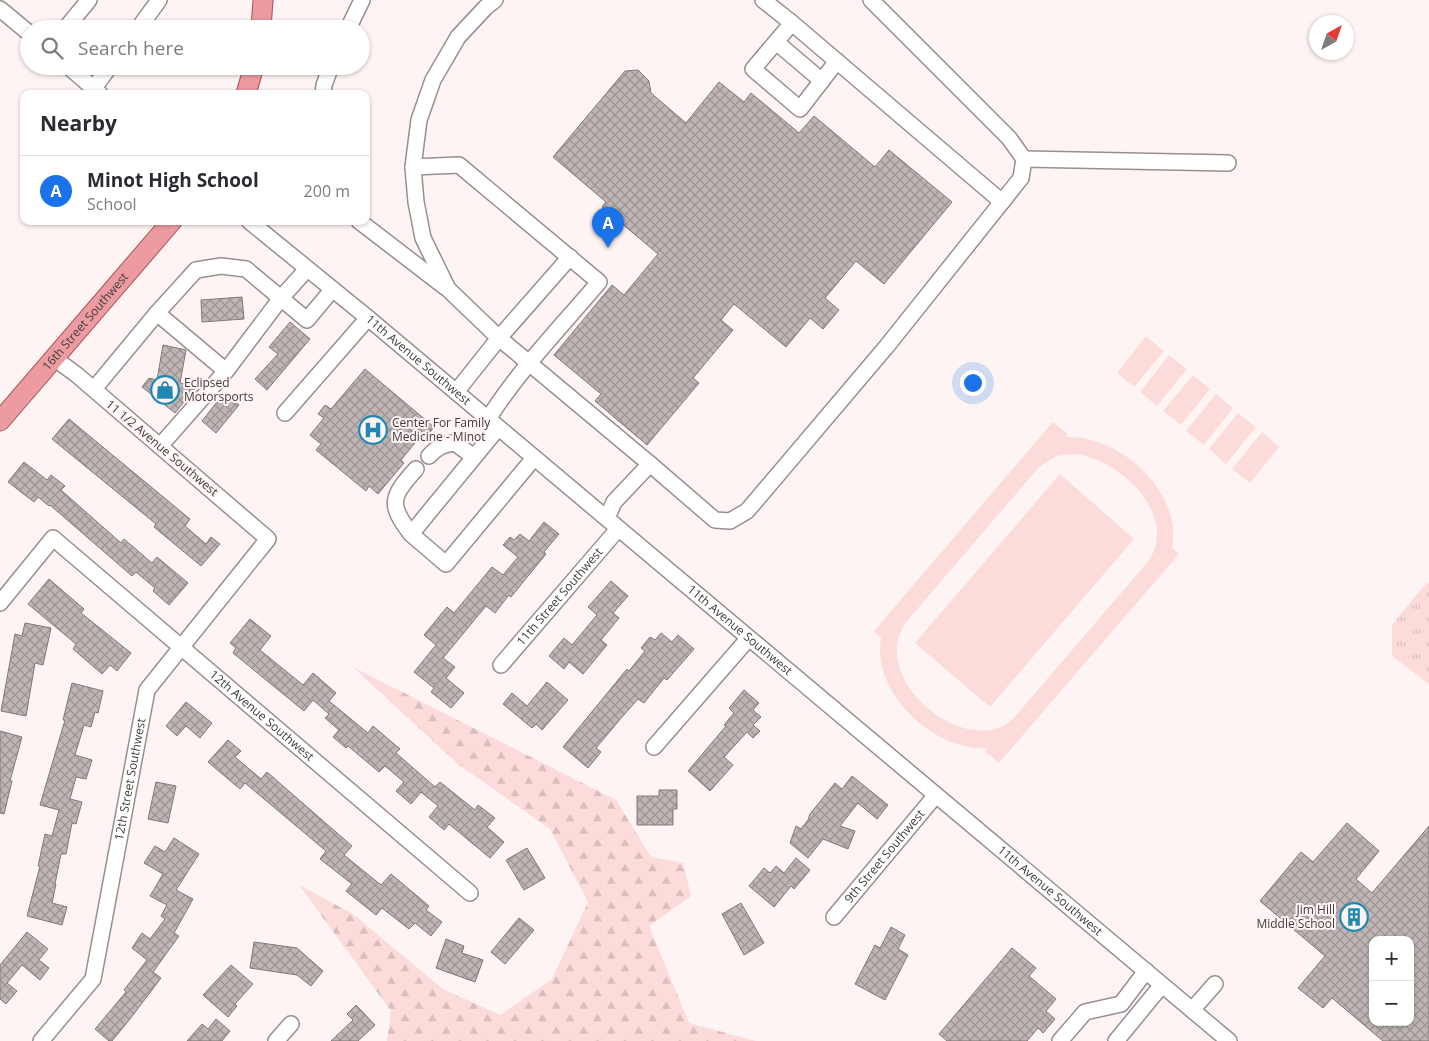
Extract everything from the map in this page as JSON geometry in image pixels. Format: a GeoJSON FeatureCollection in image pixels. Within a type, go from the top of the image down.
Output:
{"type":"FeatureCollection","features":[{"type":"Feature","properties":{"kind":"main road"},"geometry":{"type":"LineString","coordinates":[[262,20],[263,0]]}},
{"type":"Feature","properties":{"kind":"main road"},"geometry":{"type":"LineString","coordinates":[[247,90],[251,75]]}},
{"type":"Feature","properties":{"kind":"main road","name":"16th Street Southwest"},"geometry":{"type":"LineString","coordinates":[[0,421],[169,225]]}},
{"type":"Feature","properties":{"kind":"street"},"geometry":{"type":"LineString","coordinates":[[72,20],[89,0]]}},
{"type":"Feature","properties":{"kind":"street"},"geometry":{"type":"LineString","coordinates":[[145,20],[159,0]]}},
{"type":"Feature","properties":{"kind":"street"},"geometry":{"type":"LineString","coordinates":[[352,20],[362,0]]}},
{"type":"Feature","properties":{"kind":"street"},"geometry":{"type":"LineString","coordinates":[[448,289],[423,238],[416,202],[413,167],[419,120],[433,80],[458,37],[495,0]]}},
{"type":"Feature","properties":{"kind":"street"},"geometry":{"type":"LineString","coordinates":[[763,0],[1002,202]]}},
{"type":"Feature","properties":{"kind":"street"},"geometry":{"type":"LineString","coordinates":[[364,225],[448,289],[499,338],[715,520],[730,521],[747,511],[888,346],[1021,178],[1024,159],[1009,138],[871,0]]}},
{"type":"Feature","properties":{"kind":"street"},"geometry":{"type":"LineString","coordinates":[[0,8],[20,25]]}},
{"type":"Feature","properties":{"kind":"street"},"geometry":{"type":"LineString","coordinates":[[792,23],[753,69],[760,75],[800,108],[837,61]]}},
{"type":"Feature","properties":{"kind":"street"},"geometry":{"type":"LineString","coordinates":[[776,42],[822,81]]}},
{"type":"Feature","properties":{"kind":"street"},"geometry":{"type":"LineString","coordinates":[[78,75],[96,90]]}},
{"type":"Feature","properties":{"kind":"street"},"geometry":{"type":"LineString","coordinates":[[98,90],[105,75]]}},
{"type":"Feature","properties":{"kind":"street"},"geometry":{"type":"LineString","coordinates":[[323,90],[328,75]]}},
{"type":"Feature","properties":{"kind":"street"},"geometry":{"type":"LineString","coordinates":[[1024,159],[1228,163]]}},
{"type":"Feature","properties":{"kind":"street"},"geometry":{"type":"LineString","coordinates":[[411,534],[474,457],[493,423],[498,402],[599,282],[459,165],[413,167]]}},
{"type":"Feature","properties":{"kind":"street","name":"11th Avenue Southwest"},"geometry":{"type":"LineString","coordinates":[[254,225],[368,318],[1229,1041]]}},
{"type":"Feature","properties":{"kind":"street"},"geometry":{"type":"LineString","coordinates":[[456,392],[499,338],[570,257]]}},
{"type":"Feature","properties":{"kind":"street"},"geometry":{"type":"LineString","coordinates":[[94,390],[157,313],[196,270],[221,266],[246,269],[307,320],[332,290]]}},
{"type":"Feature","properties":{"kind":"street"},"geometry":{"type":"LineString","coordinates":[[160,446],[226,371],[281,298],[307,269]]}},
{"type":"Feature","properties":{"kind":"street"},"geometry":{"type":"LineString","coordinates":[[157,313],[226,371]]}},
{"type":"Feature","properties":{"kind":"street"},"geometry":{"type":"LineString","coordinates":[[285,413],[368,318]]}},
{"type":"Feature","properties":{"kind":"street","name":"11 1/2 Avenue Southwest"},"geometry":{"type":"LineString","coordinates":[[54,358],[268,539]]}},
{"type":"Feature","properties":{"kind":"street"},"geometry":{"type":"LineString","coordinates":[[429,456],[446,444],[455,443],[474,457]]}},
{"type":"Feature","properties":{"kind":"street"},"geometry":{"type":"LineString","coordinates":[[416,470],[404,483],[394,505],[398,517],[411,534],[446,564],[534,458]]}},
{"type":"Feature","properties":{"kind":"street"},"geometry":{"type":"LineString","coordinates":[[606,518],[614,502],[650,464]]}},
{"type":"Feature","properties":{"kind":"street","name":"11th Street Southwest"},"geometry":{"type":"LineString","coordinates":[[501,665],[618,529]]}},
{"type":"Feature","properties":{"kind":"street","name":"12th Avenue Southwest"},"geometry":{"type":"LineString","coordinates":[[0,603],[53,538],[470,893]]}},
{"type":"Feature","properties":{"kind":"street","name":"12th Street Southwest"},"geometry":{"type":"LineString","coordinates":[[41,1041],[93,979],[147,690],[268,539]]}},
{"type":"Feature","properties":{"kind":"street"},"geometry":{"type":"LineString","coordinates":[[654,747],[748,639]]}},
{"type":"Feature","properties":{"kind":"street","name":"9th Street Southwest"},"geometry":{"type":"LineString","coordinates":[[834,917],[936,795]]}},
{"type":"Feature","properties":{"kind":"street"},"geometry":{"type":"LineString","coordinates":[[1060,1041],[1085,1012],[1121,1004],[1146,971]]}},
{"type":"Feature","properties":{"kind":"street"},"geometry":{"type":"LineString","coordinates":[[1192,1010],[1214,984]]}},
{"type":"Feature","properties":{"kind":"street"},"geometry":{"type":"LineString","coordinates":[[1116,1041],[1162,985]]}},
{"type":"Feature","properties":{"kind":"street"},"geometry":{"type":"LineString","coordinates":[[276,1041],[291,1024]]}},
{"type":"Feature","properties":{"kind":"green space"},"geometry":{"type":"Polygon","coordinates":[[[1146,336],[1164,351],[1134,387],[1117,373],[1146,336]]]}},
{"type":"Feature","properties":{"kind":"green space"},"geometry":{"type":"Polygon","coordinates":[[[1169,355],[1187,369],[1157,406],[1140,392],[1169,355]]]}},
{"type":"Feature","properties":{"kind":"green space"},"geometry":{"type":"Polygon","coordinates":[[[1193,375],[1210,389],[1181,425],[1163,411],[1193,375]]]}},
{"type":"Feature","properties":{"kind":"green space"},"geometry":{"type":"Polygon","coordinates":[[[1216,394],[1233,408],[1204,445],[1186,431],[1216,394]]]}},
{"type":"Feature","properties":{"kind":"green space"},"geometry":{"type":"Polygon","coordinates":[[[1238,413],[1256,427],[1226,464],[1209,449],[1238,413]]]}},
{"type":"Feature","properties":{"kind":"green space"},"geometry":{"type":"Polygon","coordinates":[[[1053,422],[1068,434],[1065,437],[1086,439],[1106,445],[1126,456],[1143,470],[1157,487],[1168,507],[1173,527],[1172,548],[1179,554],[999,763],[985,751],[988,748],[967,747],[947,740],[928,729],[910,715],[896,698],[886,679],[881,658],[881,638],[874,631],[1053,422]],[[1073,454],[1057,456],[1039,467],[907,621],[897,643],[899,666],[909,687],[926,706],[947,721],[969,729],[992,730],[1012,720],[1146,564],[1155,546],[1157,528],[1151,510],[1141,493],[1126,478],[1109,466],[1091,458],[1073,454]]]}},
{"type":"Feature","properties":{"kind":"green space"},"geometry":{"type":"Polygon","coordinates":[[[1262,432],[1279,447],[1250,483],[1232,469],[1262,432]]]}},
{"type":"Feature","properties":{"kind":"green space"},"geometry":{"type":"Polygon","coordinates":[[[1060,474],[1134,539],[990,707],[915,643],[1060,474]]]}},
{"type":"Feature","properties":{"kind":"green space"},"geometry":{"type":"Polygon","coordinates":[[[1429,582],[1429,684],[1392,656],[1392,625],[1429,582]]]}},
{"type":"Feature","properties":{"kind":"green space"},"geometry":{"type":"Polygon","coordinates":[[[353,667],[616,800],[651,857],[683,863],[691,896],[649,926],[689,1023],[756,1041],[387,1041],[391,1011],[299,885],[353,914],[443,989],[500,1015],[552,979],[588,902],[550,829],[459,765],[353,667]]]}},
{"type":"Feature","properties":{"kind":"building"},"geometry":{"type":"Polygon","coordinates":[[[638,70],[649,81],[651,93],[686,123],[719,82],[744,102],[751,93],[799,133],[814,116],[875,167],[889,150],[952,202],[884,284],[856,261],[825,298],[839,310],[823,329],[810,318],[786,347],[734,304],[721,320],[733,330],[693,378],[699,383],[647,445],[595,401],[601,394],[554,355],[612,285],[624,295],[658,254],[602,207],[606,202],[553,157],[625,71],[638,70]]]}},
{"type":"Feature","properties":{"kind":"building"},"geometry":{"type":"Polygon","coordinates":[[[242,297],[244,319],[202,322],[201,300],[242,297]]]}},
{"type":"Feature","properties":{"kind":"building"},"geometry":{"type":"Polygon","coordinates":[[[290,322],[310,339],[267,390],[255,379],[278,354],[269,347],[290,322]]]}},
{"type":"Feature","properties":{"kind":"building"},"geometry":{"type":"Polygon","coordinates":[[[163,345],[186,350],[180,383],[196,387],[175,413],[142,387],[149,378],[157,380],[163,345]]]}},
{"type":"Feature","properties":{"kind":"building","name":"Center For Family Medicine - Minot"},"geometry":{"type":"Polygon","coordinates":[[[365,369],[434,427],[427,436],[423,433],[401,460],[404,463],[378,494],[369,486],[366,491],[316,450],[321,444],[310,435],[324,418],[318,414],[325,405],[331,409],[365,369]]]}},
{"type":"Feature","properties":{"kind":"building"},"geometry":{"type":"Polygon","coordinates":[[[224,393],[239,405],[216,433],[202,421],[224,393]]]}},
{"type":"Feature","properties":{"kind":"building"},"geometry":{"type":"Polygon","coordinates":[[[69,419],[190,519],[185,526],[206,544],[211,537],[220,544],[201,566],[154,527],[156,524],[52,439],[69,419]]]}},
{"type":"Feature","properties":{"kind":"building"},"geometry":{"type":"Polygon","coordinates":[[[24,462],[47,480],[51,475],[65,486],[61,490],[121,543],[124,539],[152,563],[157,557],[188,583],[169,605],[153,591],[155,588],[136,572],[132,576],[50,505],[38,497],[34,502],[8,482],[24,462]]]}},
{"type":"Feature","properties":{"kind":"building"},"geometry":{"type":"Polygon","coordinates":[[[544,522],[559,534],[544,552],[546,554],[511,597],[509,595],[495,613],[486,606],[443,658],[455,667],[446,678],[464,693],[451,708],[431,692],[434,688],[414,672],[436,645],[424,635],[447,607],[454,613],[492,567],[503,575],[518,557],[503,545],[510,537],[514,540],[520,534],[529,541],[544,522]]]}},
{"type":"Feature","properties":{"kind":"building"},"geometry":{"type":"Polygon","coordinates":[[[49,579],[84,609],[81,613],[131,653],[117,671],[110,665],[102,674],[73,649],[76,644],[28,604],[49,579]]]}},
{"type":"Feature","properties":{"kind":"building"},"geometry":{"type":"Polygon","coordinates":[[[611,581],[628,596],[613,613],[619,618],[601,640],[607,645],[583,674],[569,662],[564,669],[549,656],[564,638],[572,645],[597,615],[588,607],[611,581]]]}},
{"type":"Feature","properties":{"kind":"building"},"geometry":{"type":"Polygon","coordinates":[[[250,619],[271,636],[260,650],[303,685],[313,673],[336,693],[329,701],[368,733],[373,726],[400,749],[396,753],[435,787],[440,782],[475,810],[478,805],[495,818],[487,827],[504,842],[490,858],[449,824],[444,830],[429,817],[438,806],[421,792],[411,804],[396,791],[404,782],[385,766],[379,772],[348,746],[346,748],[333,737],[339,730],[325,718],[329,714],[313,700],[304,711],[233,653],[236,648],[230,643],[250,619]]]}},
{"type":"Feature","properties":{"kind":"building"},"geometry":{"type":"Polygon","coordinates":[[[25,623],[51,628],[43,665],[35,663],[26,716],[1,711],[15,634],[22,636],[25,623]]]}},
{"type":"Feature","properties":{"kind":"building"},"geometry":{"type":"Polygon","coordinates":[[[661,633],[672,642],[678,635],[694,649],[667,680],[664,678],[644,703],[638,699],[596,748],[601,752],[588,768],[563,747],[627,669],[629,671],[645,651],[641,648],[650,637],[655,640],[661,633]]]}},
{"type":"Feature","properties":{"kind":"building"},"geometry":{"type":"Polygon","coordinates":[[[547,682],[568,700],[542,730],[536,724],[532,728],[503,704],[512,693],[527,706],[547,682]]]}},
{"type":"Feature","properties":{"kind":"building"},"geometry":{"type":"Polygon","coordinates":[[[72,683],[103,691],[98,713],[95,712],[91,727],[84,725],[75,755],[92,760],[86,779],[76,777],[70,799],[82,802],[76,824],[72,823],[66,854],[61,854],[55,884],[52,903],[67,907],[62,925],[27,916],[40,866],[38,866],[45,834],[52,836],[59,810],[40,805],[65,720],[63,720],[72,683]]]}},
{"type":"Feature","properties":{"kind":"building"},"geometry":{"type":"Polygon","coordinates":[[[744,690],[759,703],[753,710],[761,717],[753,725],[760,731],[753,738],[747,732],[724,757],[733,765],[710,791],[688,771],[726,726],[724,725],[734,713],[729,708],[744,690]]]}},
{"type":"Feature","properties":{"kind":"building"},"geometry":{"type":"Polygon","coordinates":[[[186,702],[212,723],[200,738],[186,726],[177,736],[166,726],[186,702]]]}},
{"type":"Feature","properties":{"kind":"building"},"geometry":{"type":"Polygon","coordinates":[[[0,731],[22,737],[10,781],[12,781],[4,814],[0,813],[0,731]]]}},
{"type":"Feature","properties":{"kind":"building"},"geometry":{"type":"Polygon","coordinates":[[[228,740],[241,751],[235,757],[261,779],[267,772],[352,846],[344,855],[381,885],[391,874],[429,906],[426,910],[442,922],[431,936],[415,923],[409,929],[382,908],[376,915],[346,891],[352,884],[320,859],[326,851],[245,783],[240,789],[208,762],[228,740]]]}},
{"type":"Feature","properties":{"kind":"building"},"geometry":{"type":"Polygon","coordinates":[[[852,776],[888,805],[877,819],[858,803],[840,826],[855,831],[848,849],[823,839],[808,858],[790,843],[796,826],[801,829],[810,814],[835,783],[842,789],[852,776]]]}},
{"type":"Feature","properties":{"kind":"building"},"geometry":{"type":"Polygon","coordinates":[[[156,782],[176,786],[168,823],[148,819],[156,782]]]}},
{"type":"Feature","properties":{"kind":"building"},"geometry":{"type":"Polygon","coordinates":[[[659,790],[677,790],[677,809],[673,809],[673,825],[637,825],[637,796],[659,796],[659,790]]]}},
{"type":"Feature","properties":{"kind":"building","name":"Jim Hill Middle School"},"geometry":{"type":"Polygon","coordinates":[[[1347,823],[1379,851],[1356,879],[1372,893],[1429,826],[1429,1041],[1383,1041],[1332,998],[1323,1008],[1298,988],[1325,956],[1260,901],[1301,852],[1313,862],[1347,823]]]}},
{"type":"Feature","properties":{"kind":"building"},"geometry":{"type":"Polygon","coordinates":[[[174,838],[199,854],[176,890],[193,899],[174,933],[179,936],[153,972],[161,978],[112,1041],[109,1041],[95,1029],[126,992],[124,990],[147,960],[132,948],[142,933],[150,939],[165,919],[161,916],[167,905],[150,896],[163,874],[144,863],[155,846],[165,852],[174,838]]]}},
{"type":"Feature","properties":{"kind":"building"},"geometry":{"type":"Polygon","coordinates":[[[527,848],[545,878],[524,890],[506,860],[527,848]]]}},
{"type":"Feature","properties":{"kind":"building"},"geometry":{"type":"Polygon","coordinates":[[[796,858],[810,870],[794,889],[791,886],[774,907],[749,886],[764,868],[770,873],[776,866],[784,873],[796,858]]]}},
{"type":"Feature","properties":{"kind":"building"},"geometry":{"type":"Polygon","coordinates":[[[741,903],[764,943],[744,955],[722,914],[741,903]]]}},
{"type":"Feature","properties":{"kind":"building"},"geometry":{"type":"Polygon","coordinates":[[[519,918],[534,930],[505,964],[491,952],[519,918]]]}},
{"type":"Feature","properties":{"kind":"building"},"geometry":{"type":"Polygon","coordinates":[[[891,927],[905,935],[898,949],[908,955],[885,1000],[855,984],[875,945],[880,948],[891,927]]]}},
{"type":"Feature","properties":{"kind":"building"},"geometry":{"type":"Polygon","coordinates":[[[27,932],[48,949],[39,960],[49,968],[40,980],[22,965],[7,983],[17,991],[6,1004],[0,999],[0,965],[27,932]]]}},
{"type":"Feature","properties":{"kind":"building"},"geometry":{"type":"Polygon","coordinates":[[[446,939],[464,946],[462,953],[483,960],[475,982],[436,968],[446,939]]]}},
{"type":"Feature","properties":{"kind":"building"},"geometry":{"type":"Polygon","coordinates":[[[254,942],[297,948],[323,971],[311,986],[297,975],[250,968],[254,942]]]}},
{"type":"Feature","properties":{"kind":"building"},"geometry":{"type":"Polygon","coordinates":[[[1012,948],[1036,968],[1029,976],[1056,999],[1046,1011],[1055,1019],[1043,1033],[1038,1028],[1027,1041],[947,1041],[939,1034],[1012,948]]]}},
{"type":"Feature","properties":{"kind":"building"},"geometry":{"type":"Polygon","coordinates":[[[231,965],[253,984],[235,1004],[237,1006],[228,1017],[203,995],[231,965]]]}},
{"type":"Feature","properties":{"kind":"building"},"geometry":{"type":"Polygon","coordinates":[[[356,1005],[375,1025],[358,1041],[331,1041],[353,1020],[347,1014],[356,1005]]]}},
{"type":"Feature","properties":{"kind":"building"},"geometry":{"type":"Polygon","coordinates":[[[216,1019],[230,1031],[222,1041],[187,1041],[202,1024],[208,1029],[216,1019]]]}},
{"type":"Feature","properties":{"kind":"place","name":"Minot High School"},"geometry":{"type":"Point","coordinates":[608,248]}},
{"type":"Feature","properties":{"kind":"place","name":"Eclipsed Motorsports"},"geometry":{"type":"Point","coordinates":[165,390]}},
{"type":"Feature","properties":{"kind":"place","name":"Center For Family Medicine - Minot"},"geometry":{"type":"Point","coordinates":[373,430]}},
{"type":"Feature","properties":{"kind":"place","name":"Jim Hill Middle School"},"geometry":{"type":"Point","coordinates":[1354,917]}}]}
